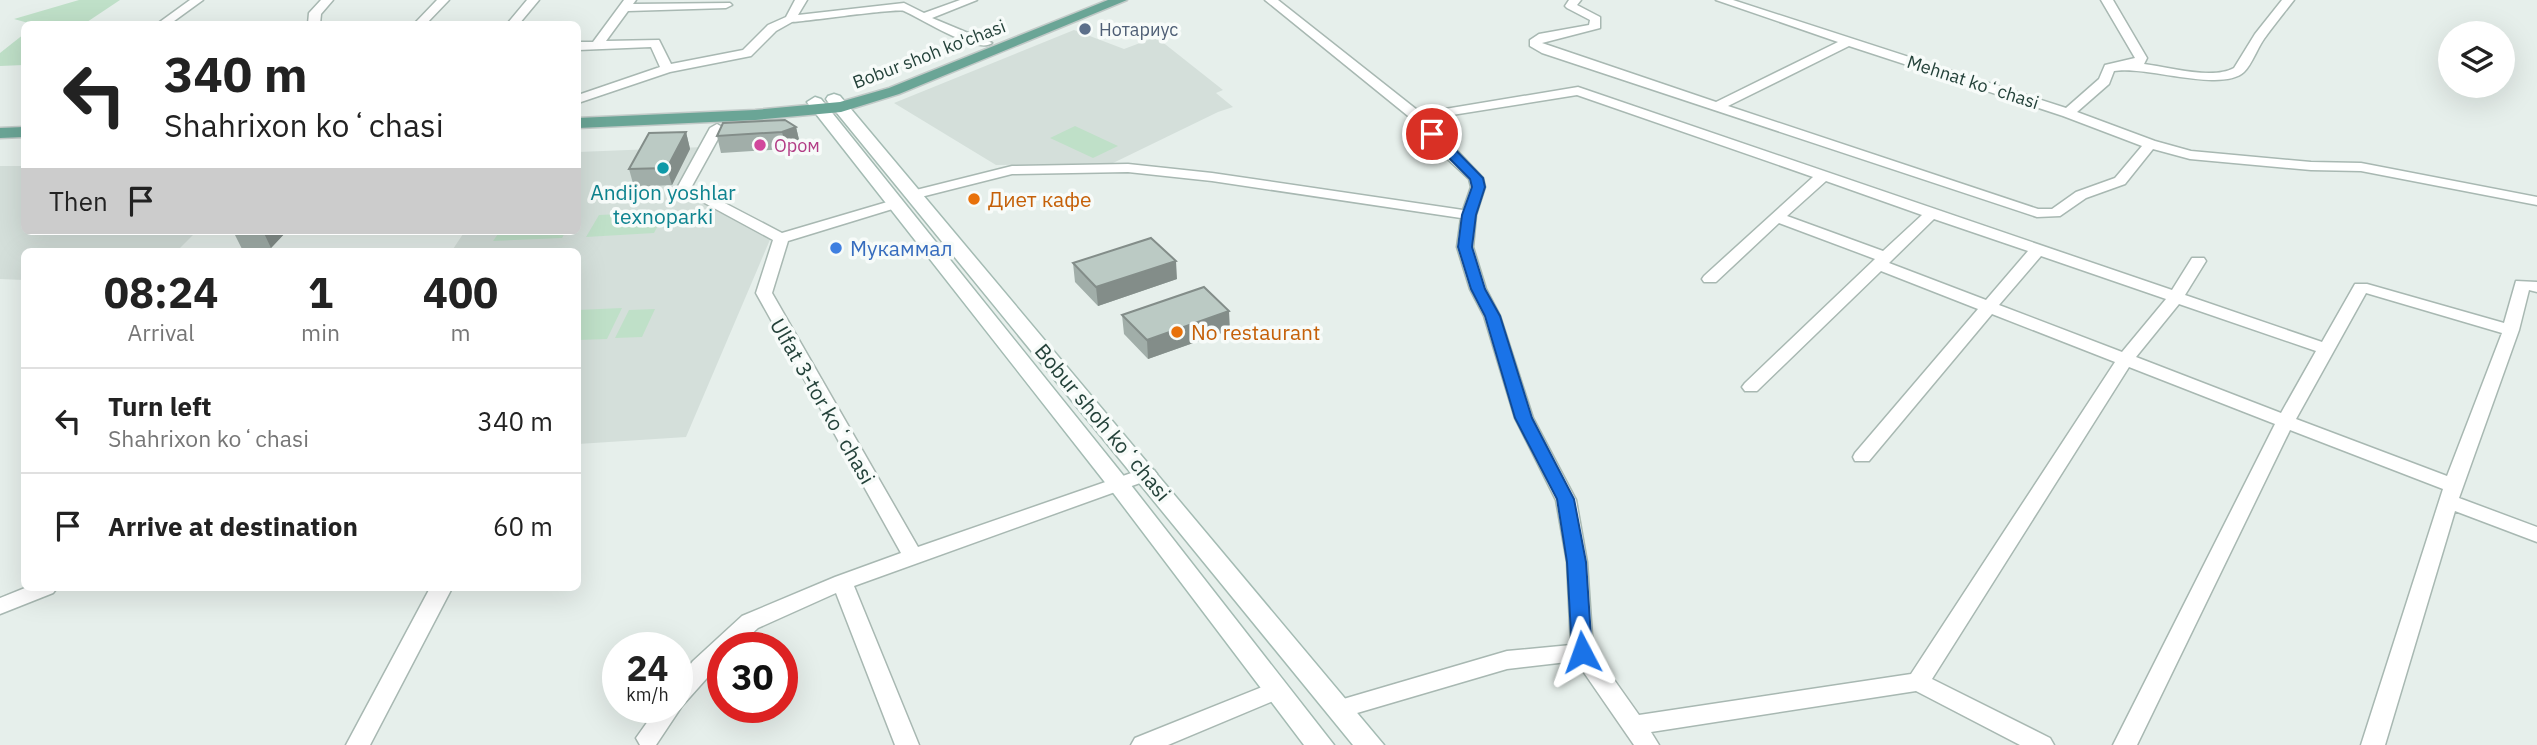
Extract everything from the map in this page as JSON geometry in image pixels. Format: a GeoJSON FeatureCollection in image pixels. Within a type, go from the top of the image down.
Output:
{"type":"FeatureCollection","features":[{"type":"Feature","properties":{"kind":"main road","name":"Bobur shoh ko'chasi"},"geometry":{"type":"LineString","coordinates":[[581,113],[833,111],[887,82],[1095,0]]}},
{"type":"Feature","properties":{"kind":"main road","name":"Bobur shoh ko'chasi"},"geometry":{"type":"LineString","coordinates":[[581,122],[833,111],[894,91],[1120,0]]}},
{"type":"Feature","properties":{"kind":"main road","name":"Bobur shoh koʻchasi"},"geometry":{"type":"LineString","coordinates":[[833,111],[1320,745]]}},
{"type":"Feature","properties":{"kind":"main road"},"geometry":{"type":"LineString","coordinates":[[0,133],[21,134]]}},
{"type":"Feature","properties":{"kind":"main road"},"geometry":{"type":"LineString","coordinates":[[0,145],[21,135]]}},
{"type":"Feature","properties":{"kind":"main road","name":"Bobur shoh koʻchasi"},"geometry":{"type":"LineString","coordinates":[[903,199],[1147,474],[1370,745]]}},
{"type":"Feature","properties":{"kind":"street"},"geometry":{"type":"LineString","coordinates":[[167,21],[197,0]]}},
{"type":"Feature","properties":{"kind":"street"},"geometry":{"type":"LineString","coordinates":[[314,21],[315,13],[327,0]]}},
{"type":"Feature","properties":{"kind":"street"},"geometry":{"type":"LineString","coordinates":[[423,21],[443,0]]}},
{"type":"Feature","properties":{"kind":"street"},"geometry":{"type":"LineString","coordinates":[[516,21],[533,0]]}},
{"type":"Feature","properties":{"kind":"street"},"geometry":{"type":"LineString","coordinates":[[790,19],[801,0]]}},
{"type":"Feature","properties":{"kind":"street"},"geometry":{"type":"LineString","coordinates":[[925,18],[971,0]]}},
{"type":"Feature","properties":{"kind":"street"},"geometry":{"type":"LineString","coordinates":[[1271,0],[1418,117],[1447,151],[1476,178],[1478,187],[1469,215],[1465,247],[1478,289],[1492,316],[1524,418],[1566,499],[1577,562],[1582,652],[1647,745]]}},
{"type":"Feature","properties":{"kind":"street"},"geometry":{"type":"LineString","coordinates":[[1575,0],[1571,6],[1573,9],[1596,19],[1594,28],[1543,37],[1534,43],[1546,50],[2044,214],[2055,213],[2081,195],[2120,181],[2150,144]]}},
{"type":"Feature","properties":{"kind":"street","name":"Mehnat koʻchasi"},"geometry":{"type":"LineString","coordinates":[[1722,0],[2067,113],[2105,80],[2109,68],[2130,65]]}},
{"type":"Feature","properties":{"kind":"street"},"geometry":{"type":"LineString","coordinates":[[2107,0],[2141,58],[2139,62],[2130,65]]}},
{"type":"Feature","properties":{"kind":"street"},"geometry":{"type":"LineString","coordinates":[[2130,65],[2198,76],[2232,74],[2239,70],[2259,37],[2288,0]]}},
{"type":"Feature","properties":{"kind":"street"},"geometry":{"type":"LineString","coordinates":[[597,45],[628,4],[726,5]]}},
{"type":"Feature","properties":{"kind":"street"},"geometry":{"type":"LineString","coordinates":[[581,98],[667,69],[747,53],[772,28],[790,19],[904,6],[925,18],[986,43]]}},
{"type":"Feature","properties":{"kind":"street"},"geometry":{"type":"LineString","coordinates":[[1718,106],[1849,41]]}},
{"type":"Feature","properties":{"kind":"street"},"geometry":{"type":"LineString","coordinates":[[581,46],[655,43],[667,69]]}},
{"type":"Feature","properties":{"kind":"street"},"geometry":{"type":"LineString","coordinates":[[1418,117],[1578,91],[2326,349]]}},
{"type":"Feature","properties":{"kind":"street"},"geometry":{"type":"LineString","coordinates":[[2067,113],[2150,144],[2218,160],[2381,169],[2537,201]]}},
{"type":"Feature","properties":{"kind":"street"},"geometry":{"type":"LineString","coordinates":[[717,128],[684,188],[781,238],[903,199],[1012,170],[1128,168],[1212,177],[1469,215]]}},
{"type":"Feature","properties":{"kind":"street"},"geometry":{"type":"LineString","coordinates":[[1710,279],[1824,175]]}},
{"type":"Feature","properties":{"kind":"street"},"geometry":{"type":"LineString","coordinates":[[1751,387],[1933,212]]}},
{"type":"Feature","properties":{"kind":"street"},"geometry":{"type":"LineString","coordinates":[[1777,217],[1987,306],[2286,421],[2451,493],[2537,535]]}},
{"type":"Feature","properties":{"kind":"street","name":"Ulfat 3-tor koʻchasi"},"geometry":{"type":"LineString","coordinates":[[781,238],[764,293],[913,557]]}},
{"type":"Feature","properties":{"kind":"street"},"geometry":{"type":"LineString","coordinates":[[1862,457],[1987,306],[2039,248]]}},
{"type":"Feature","properties":{"kind":"street"},"geometry":{"type":"LineString","coordinates":[[1918,682],[2126,358],[2176,297],[2198,261]]}},
{"type":"Feature","properties":{"kind":"street"},"geometry":{"type":"LineString","coordinates":[[2373,745],[2451,493],[2511,330],[2522,284],[2537,287]]}},
{"type":"Feature","properties":{"kind":"street"},"geometry":{"type":"LineString","coordinates":[[2124,745],[2286,421],[2361,287],[2511,330]]}},
{"type":"Feature","properties":{"kind":"street"},"geometry":{"type":"LineString","coordinates":[[693,678],[750,622],[842,582],[1147,474]]}},
{"type":"Feature","properties":{"kind":"street"},"geometry":{"type":"LineString","coordinates":[[842,582],[907,745]]}},
{"type":"Feature","properties":{"kind":"street"},"geometry":{"type":"LineString","coordinates":[[0,606],[38,591]]}},
{"type":"Feature","properties":{"kind":"street"},"geometry":{"type":"LineString","coordinates":[[358,745],[439,591]]}},
{"type":"Feature","properties":{"kind":"street"},"geometry":{"type":"LineString","coordinates":[[1340,709],[1507,660],[1582,652]]}},
{"type":"Feature","properties":{"kind":"street"},"geometry":{"type":"LineString","coordinates":[[1633,725],[1918,682],[2042,745]]}},
{"type":"Feature","properties":{"kind":"street"},"geometry":{"type":"LineString","coordinates":[[1143,745],[1277,690]]}},
{"type":"Feature","properties":{"kind":"street"},"geometry":{"type":"LineString","coordinates":[[648,737],[659,723]]}},
{"type":"Feature","properties":{"kind":"shaded area"},"geometry":{"type":"Polygon","coordinates":[[[1074,30],[1124,49],[1156,37],[1223,90],[1216,93],[1233,107],[1111,164],[996,165],[894,103],[1074,30]]]}},
{"type":"Feature","properties":{"kind":"shaded area"},"geometry":{"type":"Polygon","coordinates":[[[704,147],[683,190],[772,235],[686,437],[581,444],[581,248],[454,248],[462,235],[581,235],[581,152],[704,147]]]}},
{"type":"Feature","properties":{"kind":"shaded area"},"geometry":{"type":"Polygon","coordinates":[[[0,166],[21,166],[21,235],[193,235],[180,248],[21,248],[21,280],[0,279],[0,166]]]}},
{"type":"Feature","properties":{"kind":"green space"},"geometry":{"type":"Polygon","coordinates":[[[79,0],[120,0],[88,21],[14,19],[79,0]]]}},
{"type":"Feature","properties":{"kind":"green space"},"geometry":{"type":"Polygon","coordinates":[[[21,36],[21,65],[0,66],[0,53],[21,36]]]}},
{"type":"Feature","properties":{"kind":"green space"},"geometry":{"type":"Polygon","coordinates":[[[1075,126],[1118,146],[1093,158],[1050,138],[1075,126]]]}},
{"type":"Feature","properties":{"kind":"green space"},"geometry":{"type":"Polygon","coordinates":[[[665,212],[654,233],[586,237],[599,215],[665,212]]]}},
{"type":"Feature","properties":{"kind":"green space"},"geometry":{"type":"Polygon","coordinates":[[[497,235],[564,235],[562,238],[493,241],[497,235]]]}},
{"type":"Feature","properties":{"kind":"green space"},"geometry":{"type":"Polygon","coordinates":[[[622,308],[607,339],[581,340],[581,310],[622,308]]]}},
{"type":"Feature","properties":{"kind":"green space"},"geometry":{"type":"Polygon","coordinates":[[[655,309],[642,337],[615,338],[629,310],[655,309]]]}},
{"type":"Feature","properties":{"kind":"building"},"geometry":{"type":"Polygon","coordinates":[[[785,120],[796,127],[782,132],[717,136],[723,123],[785,120]]]}},
{"type":"Feature","properties":{"kind":"building"},"geometry":{"type":"Polygon","coordinates":[[[686,132],[667,168],[629,169],[649,133],[686,132]]]}},
{"type":"Feature","properties":{"kind":"building"},"geometry":{"type":"Polygon","coordinates":[[[1151,238],[1176,261],[1096,287],[1073,263],[1151,238]]]}},
{"type":"Feature","properties":{"kind":"building"},"geometry":{"type":"Polygon","coordinates":[[[1204,287],[1229,311],[1147,340],[1122,315],[1204,287]]]}},
{"type":"Feature","properties":{"kind":"place","name":"Нотариус"},"geometry":{"type":"Point","coordinates":[1085,29]}},
{"type":"Feature","properties":{"kind":"place","name":"Ором"},"geometry":{"type":"Point","coordinates":[760,145]}},
{"type":"Feature","properties":{"kind":"place","name":"Andijon yoshlar texnoparki"},"geometry":{"type":"Point","coordinates":[663,168]}},
{"type":"Feature","properties":{"kind":"place","name":"Диет кафе"},"geometry":{"type":"Point","coordinates":[974,199]}},
{"type":"Feature","properties":{"kind":"place","name":"Мукаммал"},"geometry":{"type":"Point","coordinates":[836,248]}},
{"type":"Feature","properties":{"kind":"place","name":"No restaurant"},"geometry":{"type":"Point","coordinates":[1177,332]}},
{"type":"Feature","properties":{"kind":"route"},"geometry":{"type":"LineString","coordinates":[[1432,134],[1476,178],[1478,187],[1469,215],[1465,247],[1478,289],[1492,316],[1524,418],[1566,499],[1577,562],[1582,652]]}}]}
